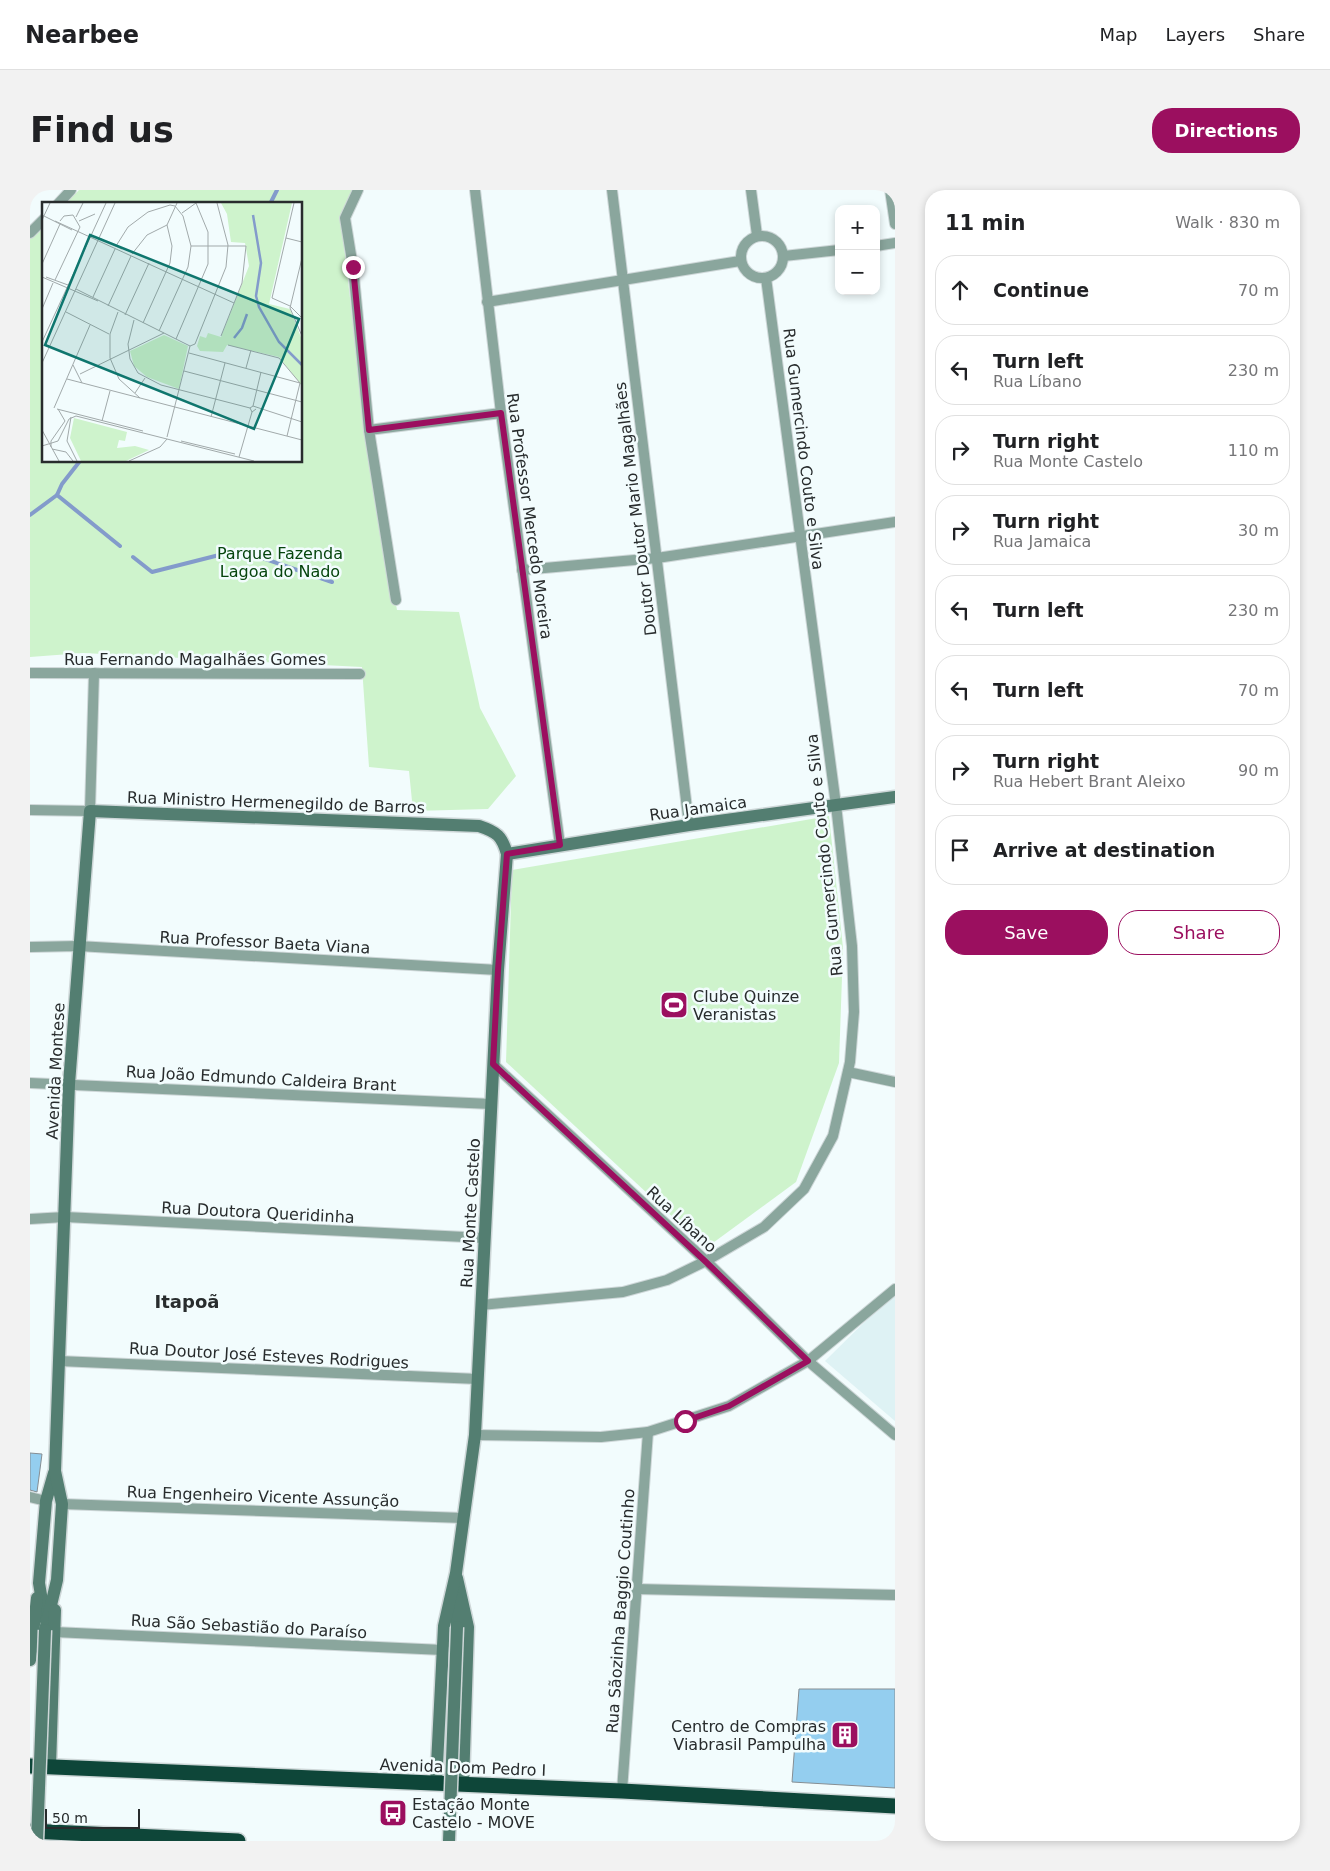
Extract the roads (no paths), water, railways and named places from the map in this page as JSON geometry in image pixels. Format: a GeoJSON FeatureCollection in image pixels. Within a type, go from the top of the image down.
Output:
{"type":"FeatureCollection","features":[{"type":"Feature","properties":{"kind":"highway","name":"Avenida Dom Pedro I"},"geometry":{"type":"LineString","coordinates":[[30,1766],[622,1791],[895,1806]]}},
{"type":"Feature","properties":{"kind":"highway"},"geometry":{"type":"LineString","coordinates":[[39,1836],[238,1841]]}},
{"type":"Feature","properties":{"kind":"street"},"geometry":{"type":"LineString","coordinates":[[60,202],[71,190]]}},
{"type":"Feature","properties":{"kind":"street"},"geometry":{"type":"LineString","coordinates":[[358,190],[345,218],[353,267],[369,430],[396,600]]}},
{"type":"Feature","properties":{"kind":"street","name":"Rua Professor Mercedo Moreira"},"geometry":{"type":"LineString","coordinates":[[475,190],[501,413],[560,845]]}},
{"type":"Feature","properties":{"kind":"street","name":"Doutor Doutor Mario Magalhães"},"geometry":{"type":"LineString","coordinates":[[612,190],[689,825]]}},
{"type":"Feature","properties":{"kind":"street"},"geometry":{"type":"LineString","coordinates":[[751,190],[757,235]]}},
{"type":"Feature","properties":{"kind":"street"},"geometry":{"type":"LineString","coordinates":[[890,190],[895,224]]}},
{"type":"Feature","properties":{"kind":"street"},"geometry":{"type":"LineString","coordinates":[[30,233],[42,221]]}},
{"type":"Feature","properties":{"kind":"street"},"geometry":{"type":"LineString","coordinates":[[757,235],[773,238],[779,244],[784,256],[780,268],[766,278],[750,275],[740,261],[743,245],[757,235]]}},
{"type":"Feature","properties":{"kind":"street"},"geometry":{"type":"LineString","coordinates":[[880,246],[895,244]]}},
{"type":"Feature","properties":{"kind":"street"},"geometry":{"type":"LineString","coordinates":[[784,256],[835,250]]}},
{"type":"Feature","properties":{"kind":"street"},"geometry":{"type":"LineString","coordinates":[[487,302],[740,261]]}},
{"type":"Feature","properties":{"kind":"street","name":"Rua Gumercindo Couto e Silva"},"geometry":{"type":"LineString","coordinates":[[481,1305],[623,1292],[668,1280],[706,1262],[764,1227],[804,1189],[833,1136],[848,1072],[854,1012],[852,946],[836,805],[766,278]]}},
{"type":"Feature","properties":{"kind":"street"},"geometry":{"type":"LineString","coordinates":[[369,430],[501,413]]}},
{"type":"Feature","properties":{"kind":"street"},"geometry":{"type":"LineString","coordinates":[[522,570],[656,558],[895,522]]}},
{"type":"Feature","properties":{"kind":"street","name":"Rua Fernando Magalhães Gomes"},"geometry":{"type":"LineString","coordinates":[[30,673],[360,674]]}},
{"type":"Feature","properties":{"kind":"street","name":"Avenida Montese"},"geometry":{"type":"LineString","coordinates":[[39,1836],[48,1629],[57,1580],[62,1504],[55,1471],[69,1084],[78,946],[90,811],[94,673]]}},
{"type":"Feature","properties":{"kind":"street","name":"Rua Jamaica"},"geometry":{"type":"LineString","coordinates":[[507,854],[689,825],[895,797]]}},
{"type":"Feature","properties":{"kind":"street","name":"Rua Ministro Hermenegildo de Barros"},"geometry":{"type":"LineString","coordinates":[[30,810],[479,826],[493,831],[503,840],[507,854]]}},
{"type":"Feature","properties":{"kind":"street","name":"Rua Monte Castelo"},"geometry":{"type":"LineString","coordinates":[[436,1784],[444,1626],[456,1573],[475,1435],[498,970],[507,854]]}},
{"type":"Feature","properties":{"kind":"street","name":"Rua Professor Baeta Viana"},"geometry":{"type":"LineString","coordinates":[[30,947],[78,946],[498,970]]}},
{"type":"Feature","properties":{"kind":"street","name":"Rua Líbano"},"geometry":{"type":"LineString","coordinates":[[493,1064],[706,1262],[808,1361],[895,1435]]}},
{"type":"Feature","properties":{"kind":"street"},"geometry":{"type":"LineString","coordinates":[[848,1072],[895,1082]]}},
{"type":"Feature","properties":{"kind":"street","name":"Rua João Edmundo Caldeira Brant"},"geometry":{"type":"LineString","coordinates":[[30,1083],[491,1104]]}},
{"type":"Feature","properties":{"kind":"street","name":"Rua Doutora Queridinha"},"geometry":{"type":"LineString","coordinates":[[30,1219],[65,1217],[485,1238]]}},
{"type":"Feature","properties":{"kind":"street"},"geometry":{"type":"LineString","coordinates":[[475,1435],[602,1437],[648,1432],[729,1406],[808,1361],[895,1289]]}},
{"type":"Feature","properties":{"kind":"street","name":"Rua Doutor José Esteves Rodrigues"},"geometry":{"type":"LineString","coordinates":[[59,1361],[478,1379]]}},
{"type":"Feature","properties":{"kind":"street","name":"Rua Sãozinha Baggio Coutinho"},"geometry":{"type":"LineString","coordinates":[[622,1791],[648,1432]]}},
{"type":"Feature","properties":{"kind":"street","name":"Avenida Montese"},"geometry":{"type":"LineString","coordinates":[[48,1629],[39,1583],[46,1501],[55,1471]]}},
{"type":"Feature","properties":{"kind":"street"},"geometry":{"type":"LineString","coordinates":[[30,1497],[46,1501]]}},
{"type":"Feature","properties":{"kind":"street","name":"Rua Engenheiro Vicente Assunção"},"geometry":{"type":"LineString","coordinates":[[62,1504],[464,1518]]}},
{"type":"Feature","properties":{"kind":"street"},"geometry":{"type":"LineString","coordinates":[[448,1841],[457,1627],[456,1573]]}},
{"type":"Feature","properties":{"kind":"street","name":"Rua Monte Castelo"},"geometry":{"type":"LineString","coordinates":[[456,1573],[468,1626],[463,1785]]}},
{"type":"Feature","properties":{"kind":"street"},"geometry":{"type":"LineString","coordinates":[[30,1660],[31,1633],[39,1583]]}},
{"type":"Feature","properties":{"kind":"street"},"geometry":{"type":"LineString","coordinates":[[636,1589],[895,1596]]}},
{"type":"Feature","properties":{"kind":"street"},"geometry":{"type":"LineString","coordinates":[[48,1629],[50,1767]]}},
{"type":"Feature","properties":{"kind":"street","name":"Rua São Sebastião do Paraíso"},"geometry":{"type":"LineString","coordinates":[[48,1629],[443,1650]]}},
{"type":"Feature","properties":{"kind":"waterway"},"geometry":{"type":"LineString","coordinates":[[271,202],[277,190]]}},
{"type":"Feature","properties":{"kind":"waterway"},"geometry":{"type":"LineString","coordinates":[[30,515],[57,495],[62,484],[79,462]]}},
{"type":"Feature","properties":{"kind":"waterway"},"geometry":{"type":"LineString","coordinates":[[57,495],[120,546]]}},
{"type":"Feature","properties":{"kind":"waterway"},"geometry":{"type":"LineString","coordinates":[[133,557],[152,572],[239,550],[332,582]]}},
{"type":"Feature","properties":{"kind":"place","name":"Clube Quinze Veranistas"},"geometry":{"type":"Point","coordinates":[674,1005]}},
{"type":"Feature","properties":{"kind":"place","name":"Centro de Compras Viabrasil Pampulha"},"geometry":{"type":"Point","coordinates":[845,1735]}},
{"type":"Feature","properties":{"kind":"place","name":"Estação Monte Castelo - MOVE"},"geometry":{"type":"Point","coordinates":[393,1813]}},
{"type":"Feature","properties":{"kind":"district","name":"Itapoã"},"geometry":{"type":"Point","coordinates":[187,1302]}},
{"type":"Feature","properties":{"kind":"park label","name":"Parque Fazenda Lagoa do Nado"},"geometry":{"type":"Point","coordinates":[280,562]}}]}
